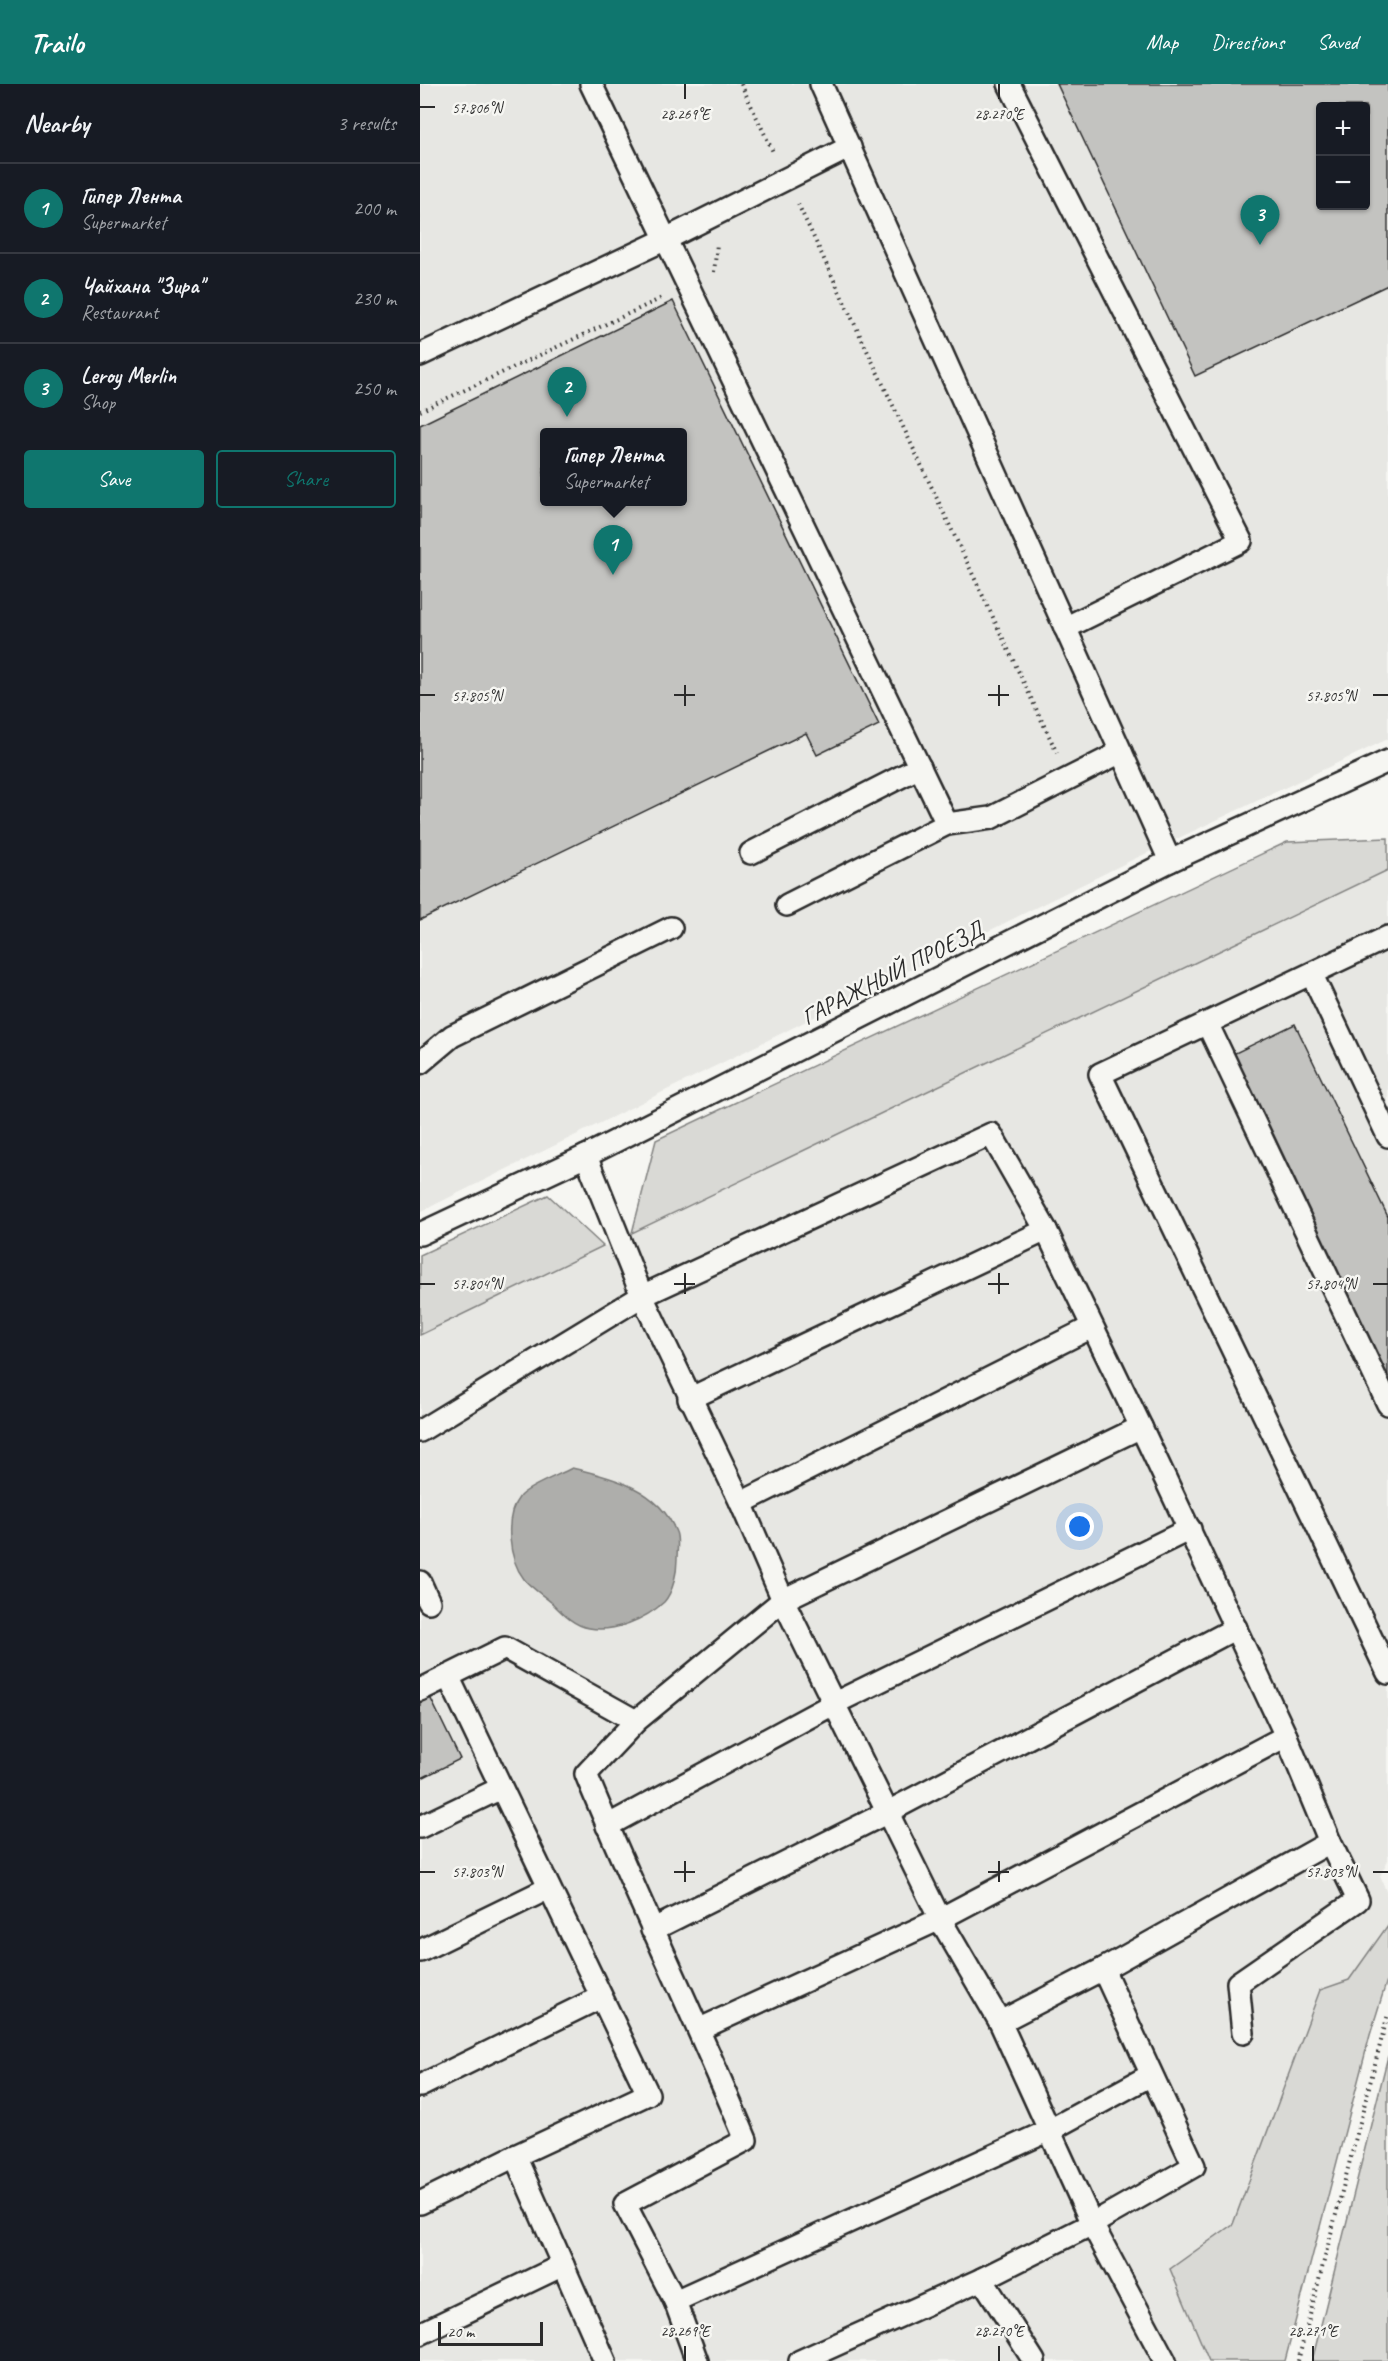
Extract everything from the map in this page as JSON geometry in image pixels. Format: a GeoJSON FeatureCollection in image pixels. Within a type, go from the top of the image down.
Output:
{"type":"FeatureCollection","features":[{"type":"Feature","properties":{"kind":"lane"},"geometry":{"type":"LineString","coordinates":[[591,84],[664,240],[688,285],[947,824]]}},
{"type":"Feature","properties":{"kind":"lane"},"geometry":{"type":"LineString","coordinates":[[821,84],[1170,861]]}},
{"type":"Feature","properties":{"kind":"lane"},"geometry":{"type":"LineString","coordinates":[[1009,84],[1241,541],[1065,628]]}},
{"type":"Feature","properties":{"kind":"lane"},"geometry":{"type":"LineString","coordinates":[[420,355],[664,240],[850,147]]}},
{"type":"Feature","properties":{"kind":"lane"},"geometry":{"type":"LineString","coordinates":[[787,905],[947,824],[991,818],[1070,780],[1121,752]]}},
{"type":"Feature","properties":{"kind":"lane","name":"ГАРАЖНЫЙ ПРОЕЗД"},"geometry":{"type":"LineString","coordinates":[[420,1234],[586,1156],[1170,861],[1388,761]]}},
{"type":"Feature","properties":{"kind":"lane"},"geometry":{"type":"LineString","coordinates":[[751,853],[920,767]]}},
{"type":"Feature","properties":{"kind":"lane"},"geometry":{"type":"LineString","coordinates":[[420,1063],[452,1036],[671,928]]}},
{"type":"Feature","properties":{"kind":"lane"},"geometry":{"type":"LineString","coordinates":[[1388,937],[1100,1074],[1388,1673]]}},
{"type":"Feature","properties":{"kind":"lane"},"geometry":{"type":"LineString","coordinates":[[1312,975],[1388,1136]]}},
{"type":"Feature","properties":{"kind":"lane"},"geometry":{"type":"LineString","coordinates":[[1207,1023],[1388,1404]]}},
{"type":"Feature","properties":{"kind":"lane"},"geometry":{"type":"LineString","coordinates":[[420,1431],[642,1296],[991,1134],[1046,1230],[1190,1529],[1286,1736],[1330,1842],[1358,1900],[1238,1983],[1243,2033]]}},
{"type":"Feature","properties":{"kind":"lane"},"geometry":{"type":"LineString","coordinates":[[586,1156],[642,1296],[689,1399],[741,1503],[783,1600],[940,1919],[1000,2022],[1092,2224],[1165,2361]]}},
{"type":"Feature","properties":{"kind":"lane"},"geometry":{"type":"LineString","coordinates":[[689,1399],[1046,1230]]}},
{"type":"Feature","properties":{"kind":"lane"},"geometry":{"type":"LineString","coordinates":[[741,1503],[1092,1327]]}},
{"type":"Feature","properties":{"kind":"lane"},"geometry":{"type":"LineString","coordinates":[[697,2361],[675,2301],[625,2204],[746,2140],[700,2029],[652,1930],[586,1774],[636,1721],[783,1600],[1141,1427]]}},
{"type":"Feature","properties":{"kind":"lane"},"geometry":{"type":"LineString","coordinates":[[607,1826],[835,1703],[1190,1529]]}},
{"type":"Feature","properties":{"kind":"lane"},"geometry":{"type":"LineString","coordinates":[[420,1582],[429,1602]]}},
{"type":"Feature","properties":{"kind":"lane"},"geometry":{"type":"LineString","coordinates":[[652,1930],[886,1813],[1236,1628]]}},
{"type":"Feature","properties":{"kind":"lane"},"geometry":{"type":"LineString","coordinates":[[420,1690],[505,1648],[636,1721]]}},
{"type":"Feature","properties":{"kind":"lane"},"geometry":{"type":"LineString","coordinates":[[420,2204],[515,2156],[648,2094],[448,1676]]}},
{"type":"Feature","properties":{"kind":"lane"},"geometry":{"type":"LineString","coordinates":[[700,2029],[940,1919],[1286,1736]]}},
{"type":"Feature","properties":{"kind":"lane"},"geometry":{"type":"LineString","coordinates":[[420,1827],[501,1788]]}},
{"type":"Feature","properties":{"kind":"lane"},"geometry":{"type":"LineString","coordinates":[[1000,2022],[1103,1969],[1330,1842]]}},
{"type":"Feature","properties":{"kind":"lane"},"geometry":{"type":"LineString","coordinates":[[420,1951],[549,1888]]}},
{"type":"Feature","properties":{"kind":"lane"},"geometry":{"type":"LineString","coordinates":[[800,2361],[982,2279],[1092,2224],[1194,2166],[1103,1969]]}},
{"type":"Feature","properties":{"kind":"lane"},"geometry":{"type":"LineString","coordinates":[[420,2085],[601,1997]]}},
{"type":"Feature","properties":{"kind":"lane"},"geometry":{"type":"LineString","coordinates":[[675,2301],[1050,2130],[1151,2074]]}},
{"type":"Feature","properties":{"kind":"lane"},"geometry":{"type":"LineString","coordinates":[[515,2156],[605,2361]]}},
{"type":"Feature","properties":{"kind":"lane"},"geometry":{"type":"LineString","coordinates":[[420,2334],[563,2265]]}},
{"type":"Feature","properties":{"kind":"lane"},"geometry":{"type":"LineString","coordinates":[[982,2279],[1034,2361]]}},
{"type":"Feature","properties":{"kind":"path"},"geometry":{"type":"LineString","coordinates":[[741,84],[1070,780]]}},
{"type":"Feature","properties":{"kind":"path"},"geometry":{"type":"LineString","coordinates":[[787,208],[797,203]]}},
{"type":"Feature","properties":{"kind":"path"},"geometry":{"type":"LineString","coordinates":[[420,411],[715,271],[717,243],[727,238]]}},
{"type":"Feature","properties":{"kind":"path"},"geometry":{"type":"LineString","coordinates":[[1298,2361],[1388,2014]]}},
{"type":"Feature","properties":{"kind":"shaded area"},"geometry":{"type":"Polygon","coordinates":[[[420,84],[1388,84],[1388,739],[1130,861],[420,1212],[420,84]]]}},
{"type":"Feature","properties":{"kind":"shaded area"},"geometry":{"type":"Polygon","coordinates":[[[1388,838],[1388,870],[632,1233],[656,1140],[1287,842],[1388,838]]]}},
{"type":"Feature","properties":{"kind":"shaded area"},"geometry":{"type":"Polygon","coordinates":[[[1388,870],[1388,1860],[1380,1876],[1388,1896],[1388,1925],[1349,1980],[1320,1991],[1233,2225],[1170,2269],[1209,2361],[420,2361],[420,1335],[1388,870]]]}},
{"type":"Feature","properties":{"kind":"shaded area"},"geometry":{"type":"Polygon","coordinates":[[[548,1195],[603,1246],[420,1335],[420,1255],[548,1195]]]}},
{"type":"Feature","properties":{"kind":"shaded area"},"geometry":{"type":"Polygon","coordinates":[[[572,1468],[618,1481],[646,1495],[668,1517],[676,1532],[678,1542],[676,1570],[670,1593],[657,1608],[639,1619],[619,1626],[598,1629],[578,1625],[527,1582],[519,1571],[510,1538],[511,1515],[515,1505],[524,1492],[572,1468]]]}},
{"type":"Feature","properties":{"kind":"shaded area"},"geometry":{"type":"Polygon","coordinates":[[[1388,1925],[1388,1977],[1370,2035],[1285,2361],[1209,2361],[1170,2269],[1233,2224],[1320,1990],[1349,1980],[1388,1925]]]}},
{"type":"Feature","properties":{"kind":"shaded area"},"geometry":{"type":"Polygon","coordinates":[[[1388,2056],[1388,2361],[1312,2361],[1388,2056]]]}},
{"type":"Feature","properties":{"kind":"building"},"geometry":{"type":"Polygon","coordinates":[[[1057,84],[1388,84],[1388,285],[1195,376],[1057,84]]]}},
{"type":"Feature","properties":{"kind":"building"},"geometry":{"type":"Polygon","coordinates":[[[673,301],[879,725],[817,755],[806,733],[420,920],[420,425],[673,301]]]}},
{"type":"Feature","properties":{"kind":"building"},"geometry":{"type":"Polygon","coordinates":[[[1295,1024],[1388,1217],[1388,1386],[1229,1056],[1295,1024]]]}},
{"type":"Feature","properties":{"kind":"building"},"geometry":{"type":"Polygon","coordinates":[[[430,1697],[460,1759],[420,1779],[420,1702],[430,1697]]]}},
{"type":"Feature","properties":{"kind":"place","name":"Leroy Merlin"},"geometry":{"type":"Point","coordinates":[1260,245]}},
{"type":"Feature","properties":{"kind":"place","name":"Чайхана \"Зира\""},"geometry":{"type":"Point","coordinates":[567,417]}},
{"type":"Feature","properties":{"kind":"place","name":"Гипер Лента"},"geometry":{"type":"Point","coordinates":[613,575]}}]}
